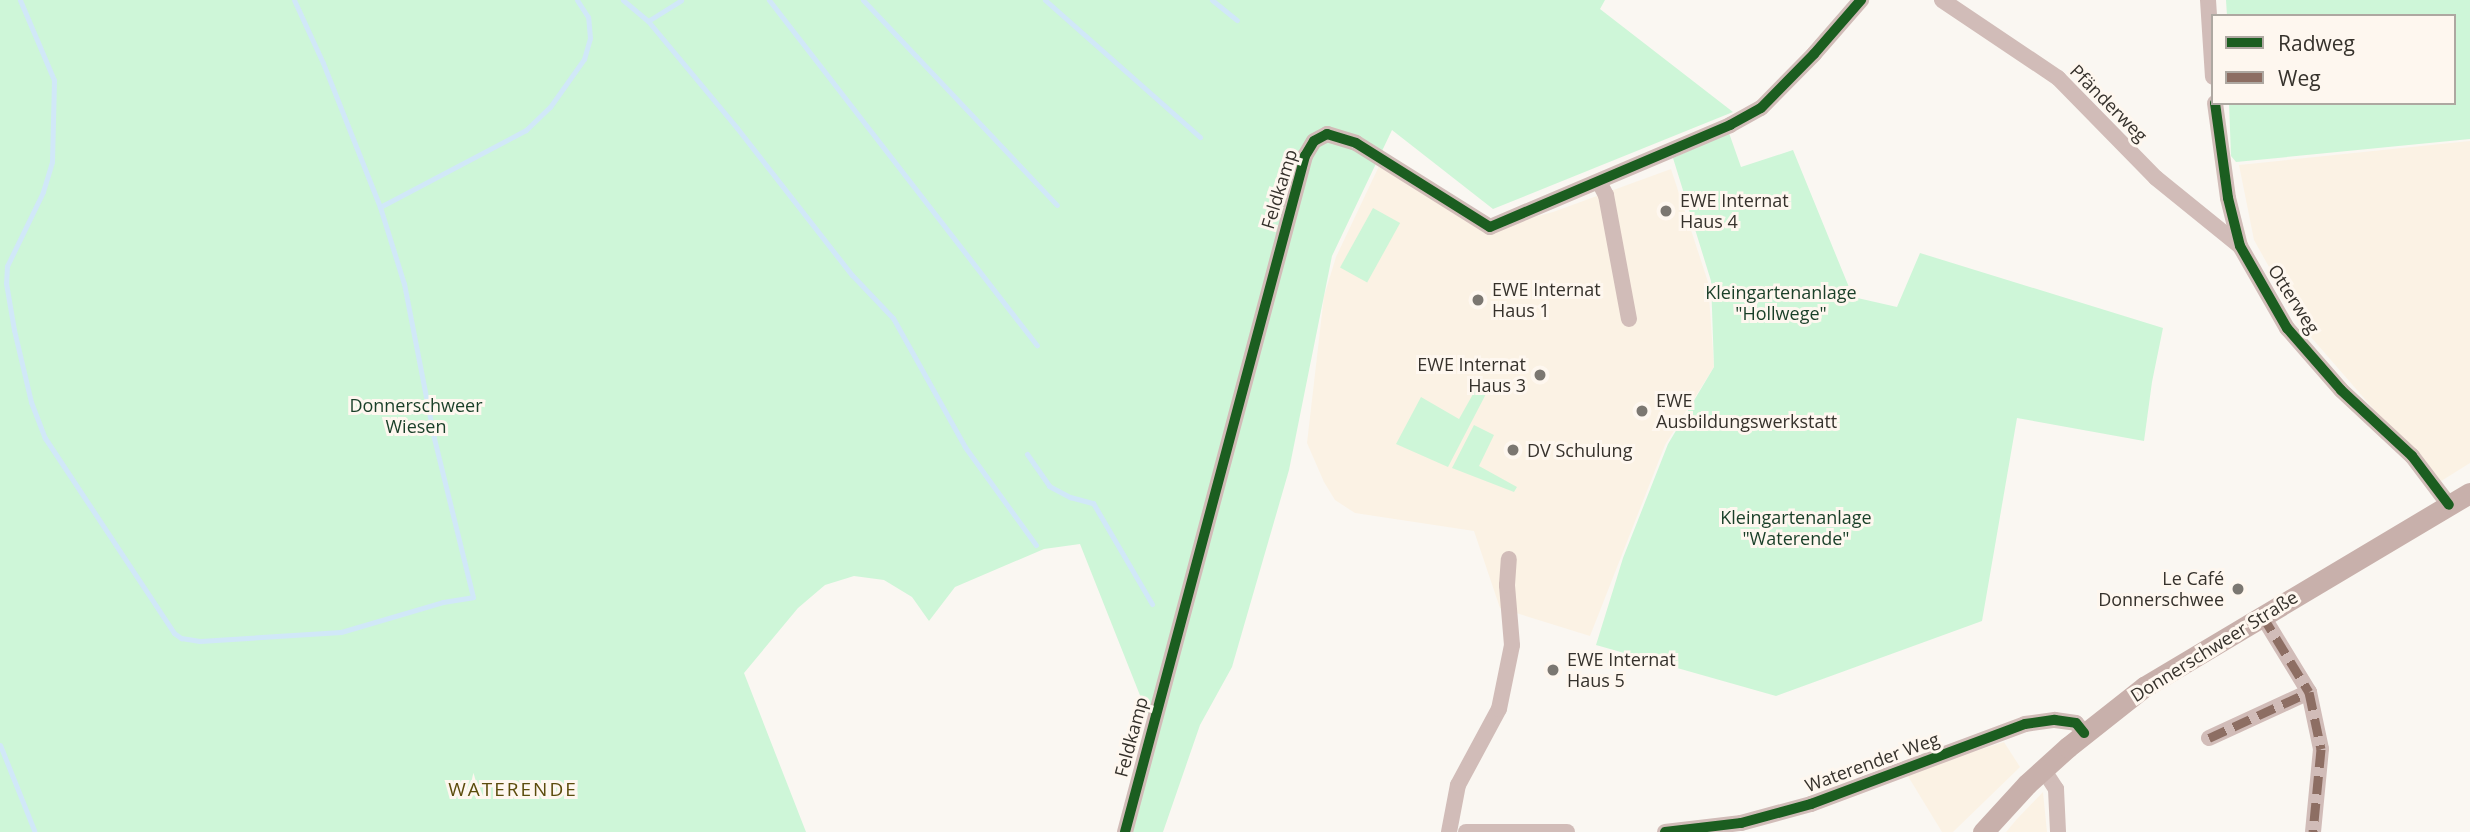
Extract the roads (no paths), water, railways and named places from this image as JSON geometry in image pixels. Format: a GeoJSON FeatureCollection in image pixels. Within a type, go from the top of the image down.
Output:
{"type":"FeatureCollection","features":[{"type":"Feature","properties":{"kind":"main road","name":"Donnerschweer Straße"},"geometry":{"type":"LineString","coordinates":[[1983,832],[2043,769],[2084,733],[2168,671],[2470,493]]}},
{"type":"Feature","properties":{"kind":"street","name":"Feldkamp"},"geometry":{"type":"LineString","coordinates":[[1125,832],[1304,156],[1314,141],[1326,134],[1356,143],[1490,227],[1730,125],[1761,108],[1814,54],[1861,0]]}},
{"type":"Feature","properties":{"kind":"street","name":"Pfänderweg"},"geometry":{"type":"LineString","coordinates":[[1942,0],[2059,78],[2156,178],[2240,246]]}},
{"type":"Feature","properties":{"kind":"street"},"geometry":{"type":"LineString","coordinates":[[2208,0],[2211,46]]}},
{"type":"Feature","properties":{"kind":"street","name":"Otterweg"},"geometry":{"type":"LineString","coordinates":[[2215,105],[2228,198],[2240,246],[2287,328],[2341,390],[2412,456],[2449,505]]}},
{"type":"Feature","properties":{"kind":"street"},"geometry":{"type":"LineString","coordinates":[[1599,182],[1606,195],[1629,319]]}},
{"type":"Feature","properties":{"kind":"street"},"geometry":{"type":"LineString","coordinates":[[1449,832],[1458,785],[1499,709],[1512,645],[1507,585],[1509,559]]}},
{"type":"Feature","properties":{"kind":"street"},"geometry":{"type":"LineString","coordinates":[[2262,615],[2309,692],[2321,749],[2313,832]]}},
{"type":"Feature","properties":{"kind":"street"},"geometry":{"type":"LineString","coordinates":[[2209,738],[2309,692]]}},
{"type":"Feature","properties":{"kind":"street","name":"Waterender Weg"},"geometry":{"type":"LineString","coordinates":[[1665,832],[1741,823],[1811,804],[2025,724],[2055,720],[2076,723],[2084,733]]}},
{"type":"Feature","properties":{"kind":"street"},"geometry":{"type":"LineString","coordinates":[[2043,769],[2056,789],[2058,832]]}},
{"type":"Feature","properties":{"kind":"street"},"geometry":{"type":"LineString","coordinates":[[1466,832],[1567,832]]}},
{"type":"Feature","properties":{"kind":"waterway"},"geometry":{"type":"LineString","coordinates":[[20,0],[54,80],[52,162],[43,192],[7,266],[6,283],[14,330],[31,402],[45,438],[174,633],[181,638],[200,641],[341,632],[443,602],[473,597],[434,438],[404,284],[380,207],[323,63],[294,0]]}},
{"type":"Feature","properties":{"kind":"waterway"},"geometry":{"type":"LineString","coordinates":[[380,207],[526,130],[550,107],[584,59],[590,38],[588,17],[577,0]]}},
{"type":"Feature","properties":{"kind":"waterway"},"geometry":{"type":"LineString","coordinates":[[623,0],[648,21],[737,128],[852,275],[893,318],[965,447],[1036,545]]}},
{"type":"Feature","properties":{"kind":"waterway"},"geometry":{"type":"LineString","coordinates":[[648,21],[681,0]]}},
{"type":"Feature","properties":{"kind":"waterway"},"geometry":{"type":"LineString","coordinates":[[769,0],[1037,345]]}},
{"type":"Feature","properties":{"kind":"waterway"},"geometry":{"type":"LineString","coordinates":[[863,0],[1057,205]]}},
{"type":"Feature","properties":{"kind":"waterway"},"geometry":{"type":"LineString","coordinates":[[1045,0],[1200,137]]}},
{"type":"Feature","properties":{"kind":"waterway"},"geometry":{"type":"LineString","coordinates":[[1212,0],[1237,20]]}},
{"type":"Feature","properties":{"kind":"waterway"},"geometry":{"type":"LineString","coordinates":[[1027,454],[1049,486],[1070,497],[1093,503],[1152,604]]}},
{"type":"Feature","properties":{"kind":"waterway"},"geometry":{"type":"LineString","coordinates":[[0,745],[34,830]]}},
{"type":"Feature","properties":{"kind":"place","name":"EWE Internat Haus 4"},"geometry":{"type":"Point","coordinates":[1666,211]}},
{"type":"Feature","properties":{"kind":"place","name":"EWE Internat Haus 1"},"geometry":{"type":"Point","coordinates":[1478,300]}},
{"type":"Feature","properties":{"kind":"place","name":"EWE Internat Haus 3"},"geometry":{"type":"Point","coordinates":[1540,375]}},
{"type":"Feature","properties":{"kind":"place","name":"EWE Ausbildungswerkstatt"},"geometry":{"type":"Point","coordinates":[1642,411]}},
{"type":"Feature","properties":{"kind":"place","name":"DV Schulung"},"geometry":{"type":"Point","coordinates":[1513,450]}},
{"type":"Feature","properties":{"kind":"place","name":"Le Café Donnerschwee"},"geometry":{"type":"Point","coordinates":[2238,589]}},
{"type":"Feature","properties":{"kind":"place","name":"EWE Internat Haus 5"},"geometry":{"type":"Point","coordinates":[1553,670]}},
{"type":"Feature","properties":{"kind":"district","name":"WATERENDE"},"geometry":{"type":"Point","coordinates":[513,790]}},
{"type":"Feature","properties":{"kind":"park label","name":"Kleingartenanlage \"Hollwege\""},"geometry":{"type":"Point","coordinates":[1781,303]}},
{"type":"Feature","properties":{"kind":"park label","name":"Donnerschweer Wiesen"},"geometry":{"type":"Point","coordinates":[416,416]}},
{"type":"Feature","properties":{"kind":"park label","name":"Kleingartenanlage \"Waterende\""},"geometry":{"type":"Point","coordinates":[1796,528]}}]}
